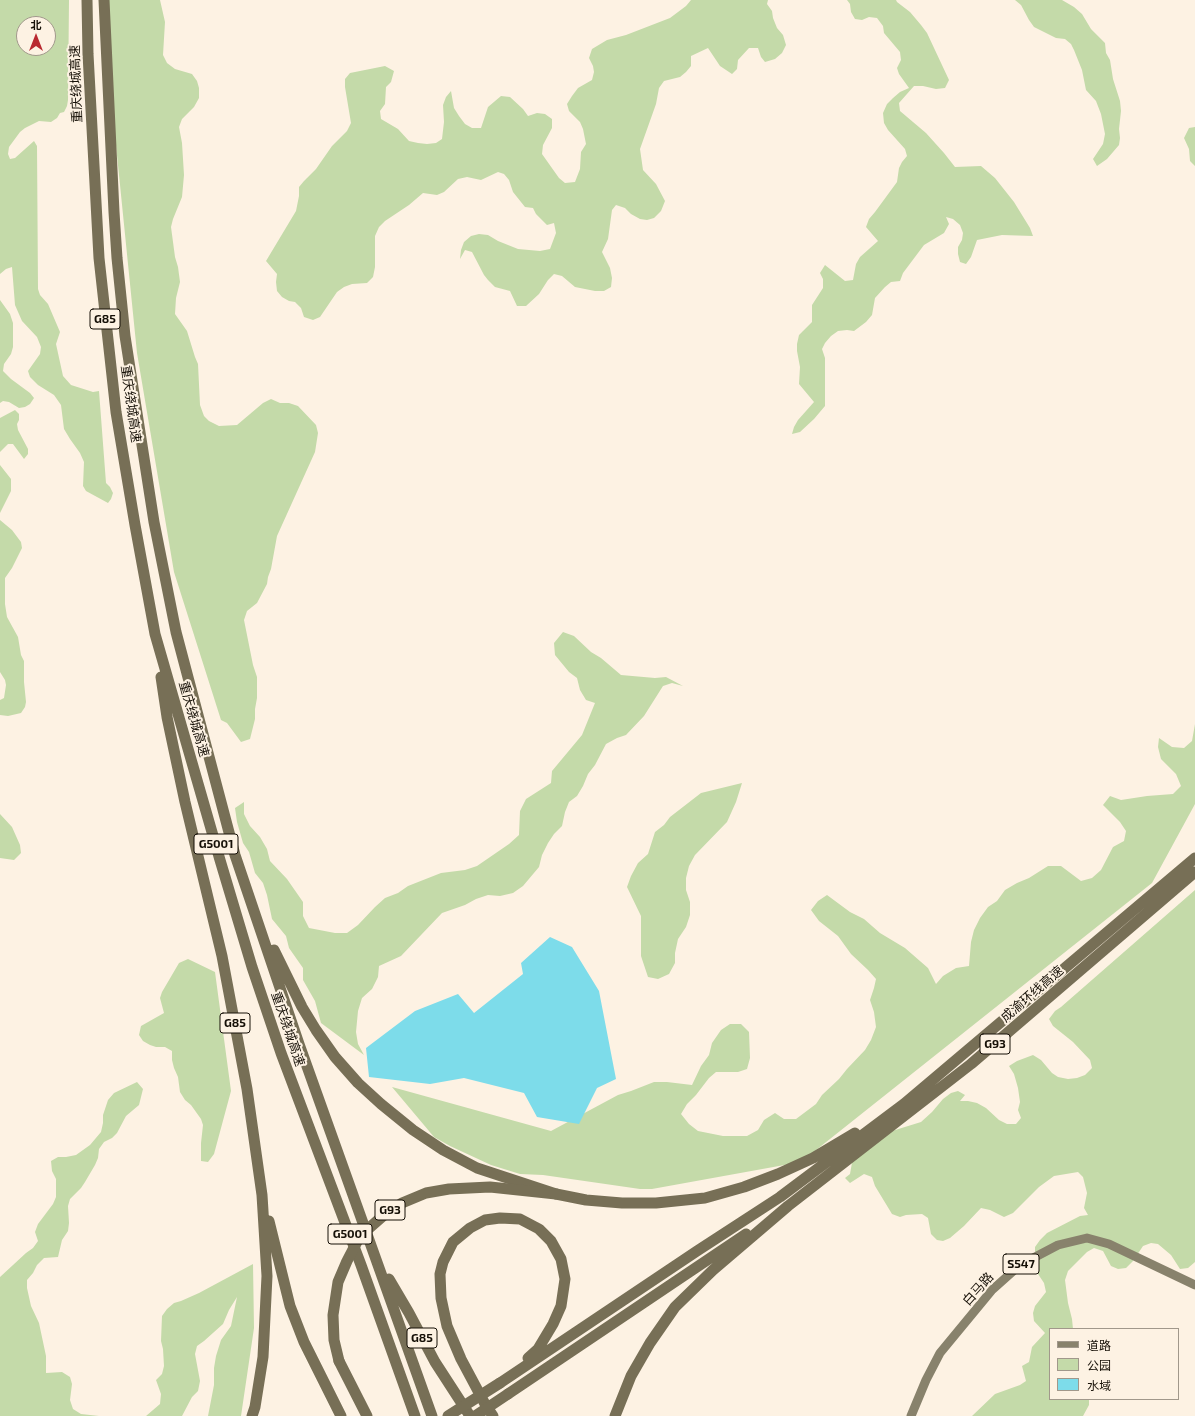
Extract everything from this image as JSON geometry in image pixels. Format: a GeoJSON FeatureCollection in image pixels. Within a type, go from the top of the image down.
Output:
{"type":"FeatureCollection","features":[{"type":"Feature","properties":{"kind":"highway","name":"重庆绕城高速"},"geometry":{"type":"LineString","coordinates":[[87,0],[99,266],[116,412],[155,634],[248,951],[281,1053],[358,1258],[415,1416]]}},
{"type":"Feature","properties":{"kind":"highway","name":"重庆绕城高速"},"geometry":{"type":"LineString","coordinates":[[104,0],[114,212],[125,336],[154,522],[176,632],[235,855],[299,1044],[432,1416]]}},
{"type":"Feature","properties":{"kind":"highway","name":"G85"},"geometry":{"type":"LineString","coordinates":[[155,634],[167,717],[184,802],[224,964],[247,1088],[262,1195],[267,1276],[264,1349],[255,1407],[252,1416]]}},
{"type":"Feature","properties":{"kind":"highway","name":"成渝环线高速"},"geometry":{"type":"LineString","coordinates":[[904,1104],[1195,858]]}},
{"type":"Feature","properties":{"kind":"highway","name":"成渝环线高速"},"geometry":{"type":"LineString","coordinates":[[788,1206],[972,1064],[1195,872]]}},
{"type":"Feature","properties":{"kind":"highway"},"geometry":{"type":"LineString","coordinates":[[252,906],[302,1007],[335,1057],[364,1088],[413,1130],[443,1150],[477,1168],[556,1194]]}},
{"type":"Feature","properties":{"kind":"highway"},"geometry":{"type":"LineString","coordinates":[[448,1416],[780,1197],[904,1104]]}},
{"type":"Feature","properties":{"kind":"highway","name":"G93"},"geometry":{"type":"LineString","coordinates":[[367,1416],[339,1361],[334,1340],[333,1315],[338,1282],[360,1236],[384,1215],[402,1203],[426,1193],[449,1189],[490,1188],[556,1194],[586,1200],[622,1203],[656,1203],[706,1198],[744,1188],[806,1161],[904,1104]]}},
{"type":"Feature","properties":{"kind":"highway"},"geometry":{"type":"LineString","coordinates":[[262,1195],[290,1306],[304,1342],[341,1416]]}},
{"type":"Feature","properties":{"kind":"highway"},"geometry":{"type":"LineString","coordinates":[[475,1416],[788,1206]]}},
{"type":"Feature","properties":{"kind":"highway","name":"G93"},"geometry":{"type":"LineString","coordinates":[[615,1416],[631,1376],[650,1343],[675,1307],[713,1270],[788,1206]]}},
{"type":"Feature","properties":{"kind":"highway"},"geometry":{"type":"LineString","coordinates":[[493,1416],[461,1359],[447,1326],[441,1298],[440,1274],[443,1262],[453,1242],[470,1228],[485,1220],[500,1218],[520,1219],[539,1229],[551,1241],[561,1259],[565,1279],[561,1306],[553,1324],[538,1349],[500,1383]]}},
{"type":"Feature","properties":{"kind":"highway","name":"G85"},"geometry":{"type":"LineString","coordinates":[[377,1259],[409,1313],[435,1362],[470,1416]]}},
{"type":"Feature","properties":{"kind":"main road","name":"白马路"},"geometry":{"type":"LineString","coordinates":[[911,1416],[926,1380],[940,1353],[992,1290],[1020,1265],[1058,1245],[1087,1238],[1109,1244],[1195,1285]]}},
{"type":"Feature","properties":{"kind":"green space"},"geometry":{"type":"Polygon","coordinates":[[[0,0],[69,0],[67,106],[64,112],[60,113],[57,118],[51,122],[39,121],[20,132],[9,147],[8,154],[10,159],[15,158],[34,141],[37,146],[38,289],[40,295],[48,304],[60,332],[56,344],[63,376],[71,385],[93,392],[99,391],[106,483],[113,493],[108,503],[86,491],[83,486],[84,462],[80,453],[64,429],[61,405],[54,395],[38,385],[30,377],[28,371],[40,354],[41,347],[37,337],[22,321],[15,305],[12,267],[6,269],[0,274],[0,0]]]}},
{"type":"Feature","properties":{"kind":"green space"},"geometry":{"type":"Polygon","coordinates":[[[103,0],[160,0],[165,22],[163,55],[167,63],[175,69],[192,74],[197,81],[199,88],[199,98],[194,107],[182,119],[179,127],[182,143],[184,175],[182,197],[171,227],[180,282],[176,298],[175,314],[187,331],[198,364],[200,405],[204,416],[209,421],[219,426],[237,425],[263,403],[271,399],[280,403],[289,403],[298,406],[316,425],[318,433],[315,452],[277,536],[267,584],[257,603],[247,611],[244,620],[253,665],[257,677],[257,698],[255,719],[250,739],[241,742],[227,723],[221,720],[174,572],[137,353],[110,86],[103,0]]]}},
{"type":"Feature","properties":{"kind":"green space"},"geometry":{"type":"Polygon","coordinates":[[[691,0],[768,0],[767,4],[772,11],[777,28],[783,35],[786,45],[782,53],[775,59],[765,62],[761,57],[758,48],[749,48],[738,60],[737,69],[732,74],[720,66],[708,48],[691,56],[691,66],[680,77],[664,81],[659,88],[656,104],[640,149],[643,170],[656,184],[665,201],[661,211],[654,218],[647,220],[640,219],[631,214],[625,208],[616,205],[612,210],[608,239],[602,252],[610,268],[612,278],[611,287],[604,291],[595,291],[575,287],[562,276],[554,274],[539,294],[526,306],[517,306],[510,291],[495,287],[488,280],[472,252],[465,250],[460,259],[464,242],[471,236],[479,234],[488,235],[498,241],[518,249],[540,251],[550,249],[556,233],[554,223],[547,225],[536,214],[533,208],[525,207],[513,192],[509,180],[504,174],[498,172],[481,180],[467,177],[458,179],[444,192],[437,195],[423,193],[409,205],[385,221],[379,227],[375,236],[375,267],[373,277],[367,283],[352,284],[337,292],[320,317],[313,320],[304,317],[301,308],[295,302],[289,301],[282,297],[277,291],[277,274],[266,261],[296,211],[299,187],[316,169],[332,146],[347,131],[351,123],[345,87],[345,79],[350,73],[385,66],[394,71],[391,82],[386,87],[385,104],[380,111],[381,119],[398,129],[409,141],[418,143],[436,143],[442,139],[444,122],[443,105],[446,97],[451,91],[454,108],[465,124],[472,128],[481,128],[488,107],[501,96],[510,97],[528,116],[537,113],[545,114],[552,119],[552,128],[543,145],[542,154],[559,178],[565,183],[575,182],[580,169],[581,152],[586,144],[580,122],[569,111],[567,104],[578,88],[592,80],[594,72],[589,58],[592,49],[607,40],[626,35],[670,18],[686,6],[691,0]]]}},
{"type":"Feature","properties":{"kind":"green space"},"geometry":{"type":"Polygon","coordinates":[[[847,0],[896,0],[910,12],[921,25],[927,33],[949,80],[945,88],[936,89],[923,86],[914,86],[899,103],[900,111],[926,133],[955,167],[981,166],[995,178],[1014,202],[1030,228],[1033,236],[1002,235],[977,240],[971,257],[966,264],[960,262],[958,254],[958,247],[962,240],[963,233],[960,225],[953,219],[946,217],[949,224],[944,233],[924,245],[903,273],[900,281],[891,282],[875,298],[872,315],[866,322],[854,331],[838,331],[825,343],[822,349],[825,358],[825,406],[800,432],[792,434],[798,420],[814,402],[799,384],[800,367],[797,344],[799,335],[812,322],[812,305],[823,288],[823,279],[820,273],[825,265],[845,281],[853,280],[856,264],[860,257],[878,241],[866,227],[869,219],[897,182],[899,168],[907,156],[905,149],[888,130],[884,123],[883,113],[887,104],[893,98],[900,92],[909,88],[899,74],[897,68],[901,60],[900,52],[884,33],[883,26],[877,18],[869,17],[862,20],[855,19],[851,12],[850,4],[847,0]]]}},
{"type":"Feature","properties":{"kind":"green space"},"geometry":{"type":"Polygon","coordinates":[[[1015,0],[1062,0],[1082,14],[1091,29],[1105,43],[1106,53],[1110,60],[1113,79],[1120,101],[1120,138],[1119,145],[1107,159],[1097,166],[1093,159],[1103,144],[1105,134],[1101,114],[1096,101],[1086,90],[1082,70],[1074,50],[1071,44],[1065,39],[1056,38],[1034,27],[1021,5],[1015,0]]]}},
{"type":"Feature","properties":{"kind":"green space"},"geometry":{"type":"Polygon","coordinates":[[[1195,127],[1195,166],[1190,161],[1189,149],[1184,138],[1189,128],[1195,127]]]}},
{"type":"Feature","properties":{"kind":"green space"},"geometry":{"type":"Polygon","coordinates":[[[0,300],[10,314],[13,323],[13,347],[11,354],[4,364],[3,371],[34,398],[30,404],[25,407],[19,408],[9,402],[3,401],[0,403],[0,300]]]}},
{"type":"Feature","properties":{"kind":"green space"},"geometry":{"type":"Polygon","coordinates":[[[15,410],[19,414],[17,424],[18,430],[28,449],[28,454],[24,459],[13,444],[8,444],[0,452],[0,418],[15,410]]]}},
{"type":"Feature","properties":{"kind":"green space"},"geometry":{"type":"Polygon","coordinates":[[[0,465],[11,479],[11,491],[0,513],[0,465]]]}},
{"type":"Feature","properties":{"kind":"green space"},"geometry":{"type":"Polygon","coordinates":[[[0,520],[12,530],[21,542],[22,548],[5,578],[5,604],[7,617],[18,637],[21,655],[24,661],[26,702],[21,713],[8,716],[0,715],[0,700],[4,698],[6,685],[0,672],[0,520]]]}},
{"type":"Feature","properties":{"kind":"green space"},"geometry":{"type":"Polygon","coordinates":[[[563,632],[574,636],[591,652],[601,658],[621,675],[655,678],[666,677],[683,686],[672,683],[663,686],[644,716],[626,735],[606,744],[577,796],[569,802],[562,826],[548,843],[542,855],[539,867],[523,886],[513,893],[500,896],[488,895],[442,913],[401,956],[379,966],[378,977],[372,989],[362,998],[358,1011],[356,1032],[358,1044],[364,1055],[321,1023],[315,1001],[303,980],[303,968],[289,948],[286,936],[272,919],[263,883],[255,873],[249,852],[243,843],[235,808],[244,802],[244,814],[250,826],[260,837],[267,849],[270,861],[287,879],[303,902],[303,916],[309,928],[335,933],[347,933],[358,925],[385,898],[398,893],[408,886],[441,873],[465,870],[477,866],[509,844],[519,835],[520,811],[526,799],[551,783],[552,771],[582,735],[595,703],[586,700],[580,690],[577,678],[569,672],[555,655],[554,643],[563,632]]]}},
{"type":"Feature","properties":{"kind":"green space"},"geometry":{"type":"Polygon","coordinates":[[[1195,724],[1195,804],[1152,883],[801,1162],[652,1189],[640,1189],[543,1175],[520,1174],[491,1165],[434,1137],[392,1087],[551,1131],[618,1095],[654,1082],[692,1085],[701,1066],[709,1055],[712,1043],[721,1030],[730,1024],[741,1024],[749,1032],[750,1058],[747,1069],[738,1072],[716,1072],[687,1104],[681,1114],[689,1124],[698,1131],[723,1136],[747,1136],[758,1130],[764,1120],[775,1113],[784,1119],[796,1119],[816,1104],[822,1095],[839,1079],[865,1050],[876,1027],[874,1012],[870,1000],[876,979],[851,954],[838,936],[819,921],[811,910],[818,901],[827,895],[850,912],[864,919],[880,933],[905,948],[928,968],[936,984],[943,976],[956,968],[969,966],[971,942],[974,930],[988,907],[997,901],[1005,890],[1029,878],[1048,866],[1061,866],[1081,881],[1092,878],[1101,870],[1113,847],[1124,841],[1126,831],[1120,822],[1103,805],[1110,796],[1121,800],[1173,794],[1181,786],[1176,774],[1161,759],[1158,747],[1159,738],[1172,747],[1184,748],[1192,741],[1195,724]]]}},
{"type":"Feature","properties":{"kind":"green space"},"geometry":{"type":"Polygon","coordinates":[[[742,783],[736,802],[727,822],[695,855],[689,866],[686,878],[686,890],[690,902],[690,915],[686,927],[678,939],[675,953],[675,963],[669,974],[658,979],[648,977],[641,956],[641,916],[627,887],[631,876],[638,863],[648,854],[655,832],[664,825],[670,817],[701,793],[742,783]]]}},
{"type":"Feature","properties":{"kind":"green space"},"geometry":{"type":"Polygon","coordinates":[[[0,814],[12,827],[20,845],[21,853],[14,860],[0,858],[0,814]]]}},
{"type":"Feature","properties":{"kind":"green space"},"geometry":{"type":"Polygon","coordinates":[[[1195,890],[1195,1262],[1188,1268],[1180,1269],[1171,1255],[1158,1244],[1151,1243],[1143,1246],[1133,1261],[1126,1268],[1118,1269],[1111,1266],[1103,1251],[1094,1248],[1087,1252],[1068,1271],[1065,1280],[1073,1328],[1049,1328],[1049,1400],[1089,1400],[1089,1405],[1083,1416],[972,1416],[995,1394],[1020,1385],[1026,1381],[1022,1366],[1029,1362],[1032,1347],[1045,1333],[1034,1321],[1033,1313],[1035,1306],[1046,1292],[1044,1283],[1038,1274],[1035,1265],[1035,1247],[1047,1233],[1080,1216],[1088,1215],[1084,1208],[1087,1193],[1083,1177],[1078,1172],[1054,1176],[1039,1187],[1013,1213],[1004,1217],[990,1210],[981,1208],[964,1226],[950,1238],[943,1241],[937,1240],[931,1234],[928,1218],[922,1214],[900,1217],[892,1214],[875,1186],[872,1177],[864,1174],[850,1183],[845,1178],[850,1174],[853,1157],[892,1131],[921,1122],[943,1099],[951,1093],[958,1091],[965,1095],[960,1101],[977,1103],[986,1108],[999,1120],[1007,1124],[1016,1124],[1021,1118],[1018,1110],[1020,1102],[1014,1074],[1009,1066],[1017,1061],[1033,1055],[1041,1060],[1052,1073],[1058,1077],[1068,1079],[1085,1075],[1092,1068],[1090,1060],[1073,1042],[1053,1026],[1049,1019],[1055,1011],[1195,890]]]}},
{"type":"Feature","properties":{"kind":"green space"},"geometry":{"type":"Polygon","coordinates":[[[188,959],[215,972],[231,1091],[214,1154],[208,1162],[201,1161],[203,1125],[201,1119],[180,1092],[178,1077],[172,1060],[172,1051],[165,1047],[150,1045],[143,1041],[139,1035],[141,1026],[164,1013],[160,998],[162,992],[179,963],[188,959]]]}},
{"type":"Feature","properties":{"kind":"green space"},"geometry":{"type":"Polygon","coordinates":[[[137,1082],[143,1089],[139,1105],[126,1116],[117,1133],[112,1138],[104,1142],[99,1149],[98,1158],[95,1165],[85,1182],[70,1199],[68,1206],[68,1231],[62,1240],[58,1257],[44,1258],[37,1265],[27,1280],[27,1288],[31,1306],[39,1323],[46,1356],[46,1373],[62,1372],[70,1377],[72,1384],[70,1400],[73,1409],[81,1414],[99,1416],[0,1416],[0,1277],[33,1248],[38,1241],[35,1232],[38,1224],[53,1204],[56,1197],[56,1179],[52,1171],[51,1161],[58,1157],[76,1155],[90,1145],[101,1132],[103,1115],[108,1100],[114,1093],[137,1082]]]}},
{"type":"Feature","properties":{"kind":"green space"},"geometry":{"type":"Polygon","coordinates":[[[253,1264],[254,1328],[241,1416],[208,1416],[214,1385],[216,1356],[221,1340],[231,1326],[237,1297],[223,1324],[197,1346],[195,1354],[200,1381],[198,1391],[192,1397],[182,1416],[146,1416],[160,1404],[161,1394],[156,1380],[162,1374],[164,1366],[161,1341],[162,1316],[174,1303],[199,1293],[253,1264]]]}},
{"type":"Feature","properties":{"kind":"water"},"geometry":{"type":"Polygon","coordinates":[[[550,937],[572,947],[599,991],[616,1079],[597,1088],[579,1124],[537,1117],[524,1093],[464,1078],[430,1084],[369,1077],[366,1048],[415,1011],[458,994],[474,1013],[523,974],[521,963],[550,937]]]}}]}
